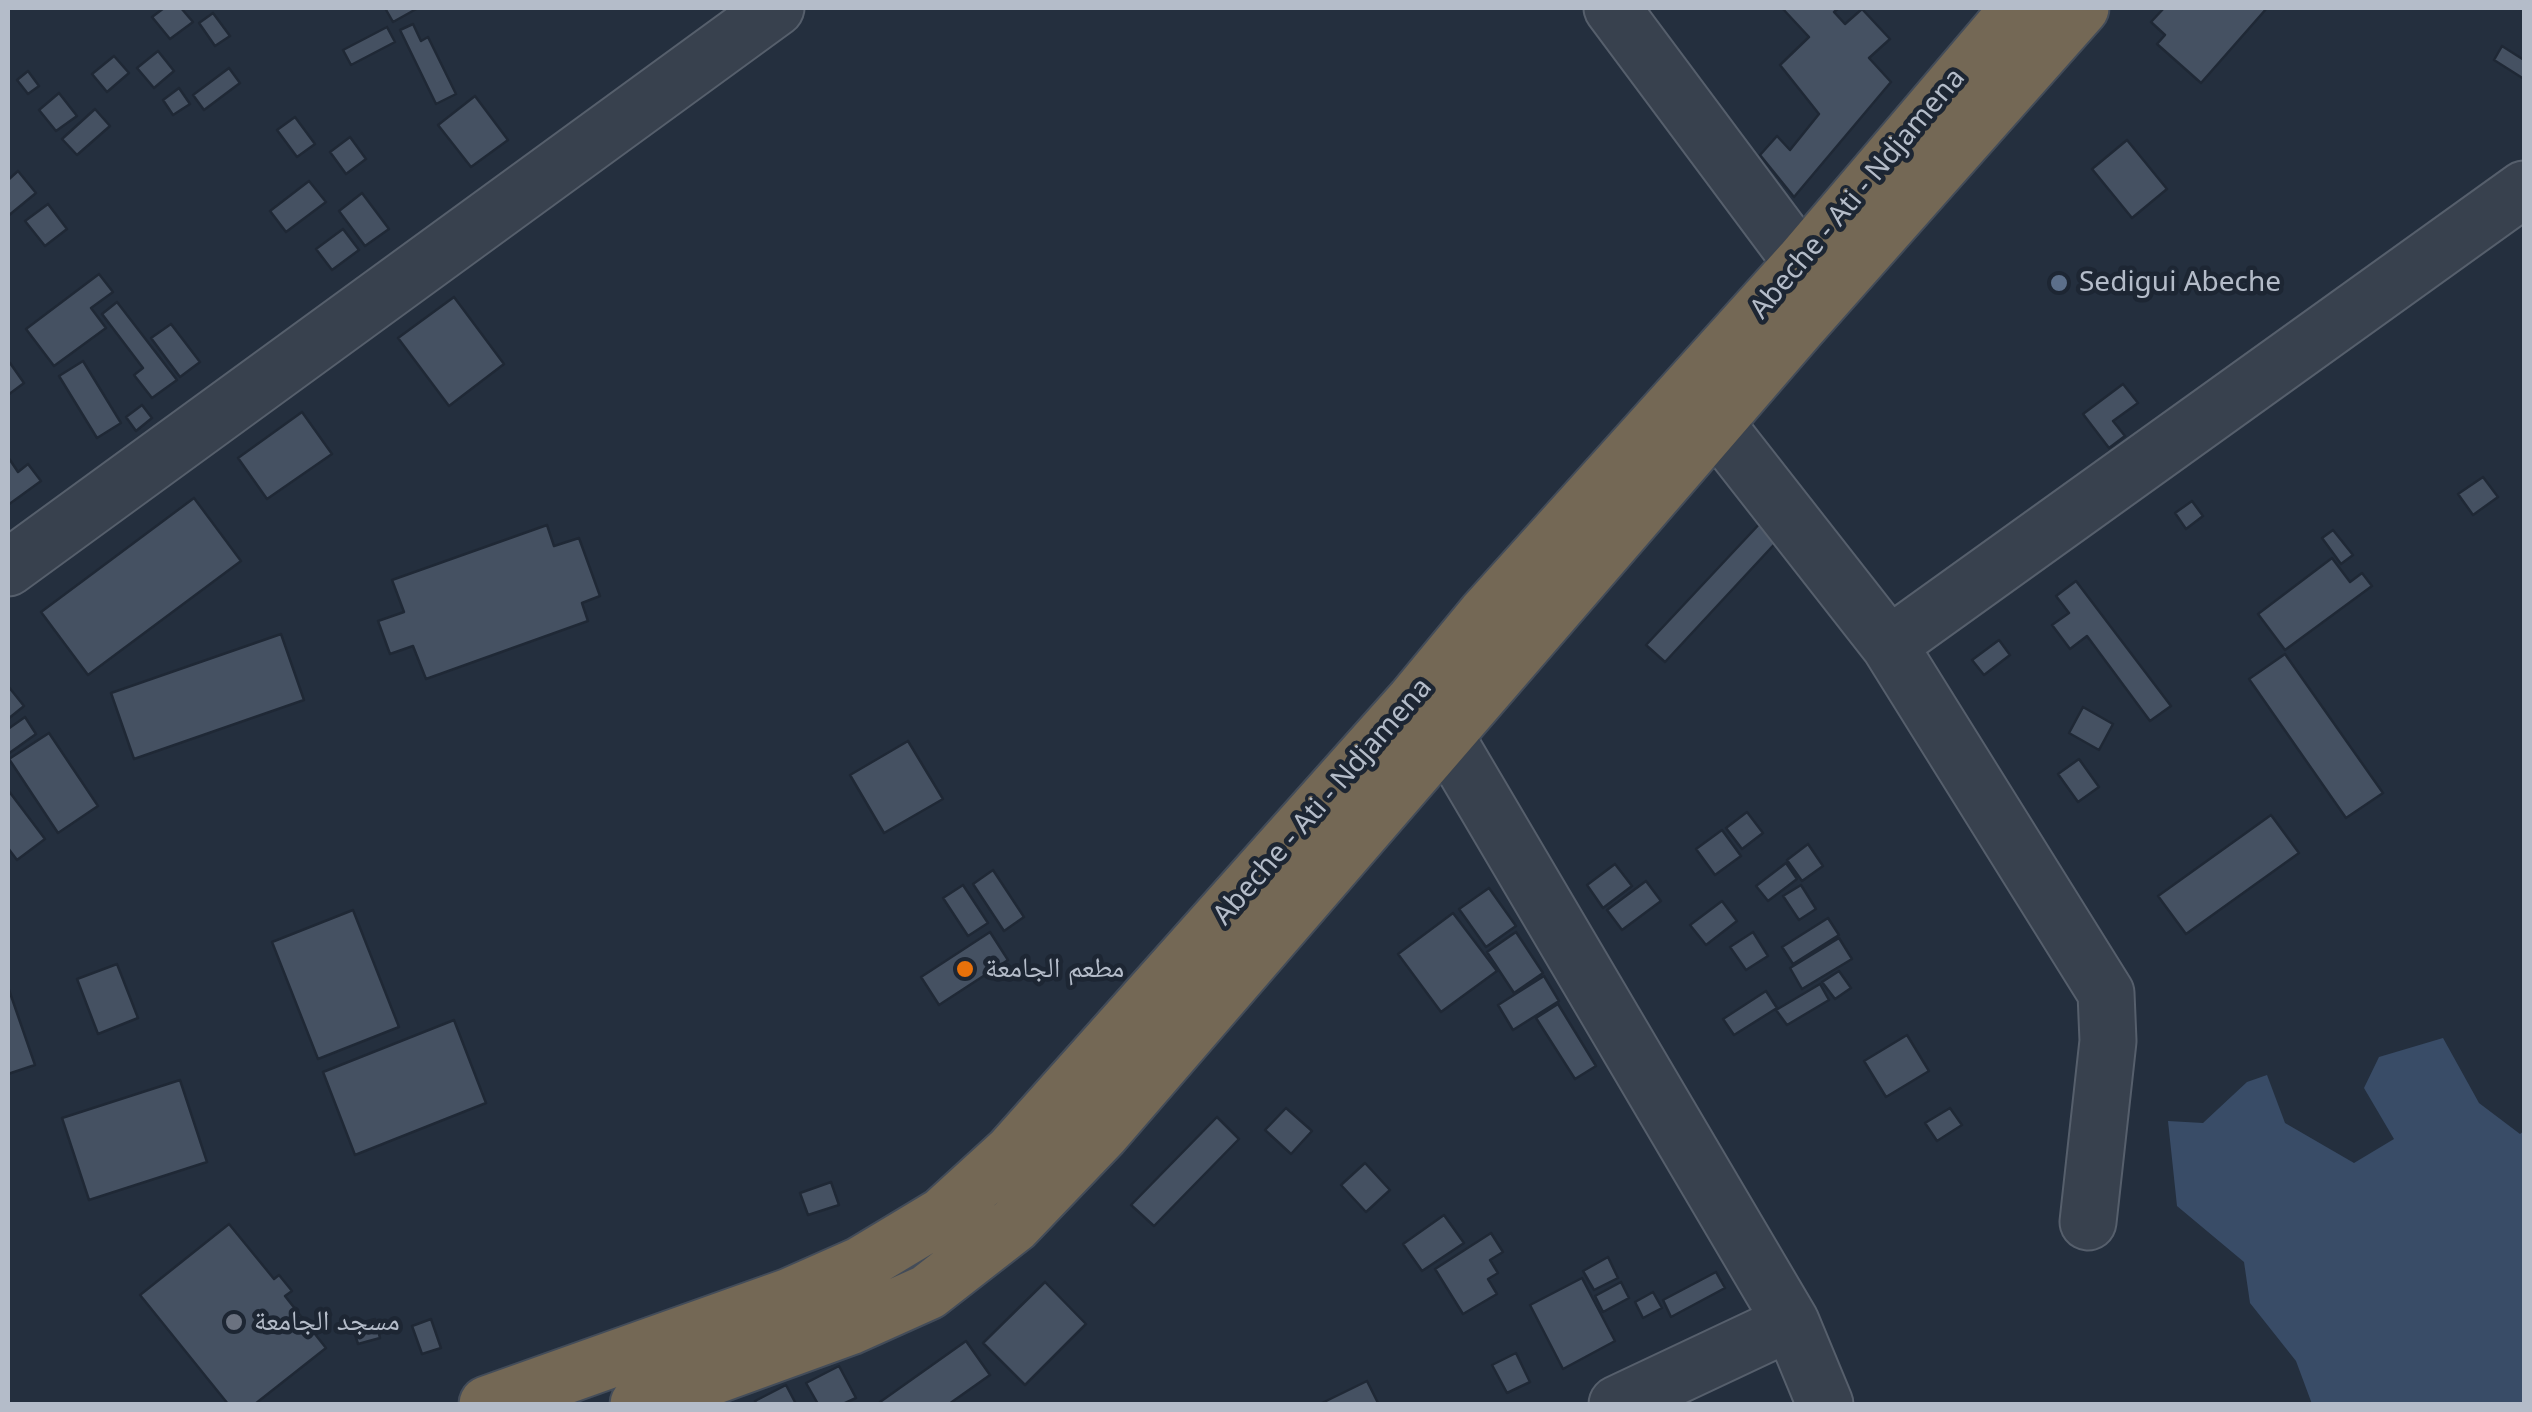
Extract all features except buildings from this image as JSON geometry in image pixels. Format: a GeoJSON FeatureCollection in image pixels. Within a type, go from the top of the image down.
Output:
{"type":"FeatureCollection","features":[{"type":"Feature","properties":{"kind":"highway","name":"Abeche - Ati - Ndjamena"},"geometry":{"type":"LineString","coordinates":[[638,1404],[865,1320],[928,1292],[1014,1226],[1102,1133],[1430,719],[1485,615],[1802,263],[2040,19]]}},
{"type":"Feature","properties":{"kind":"highway","name":"Abeche - Ati - Ndjamena"},"geometry":{"type":"LineString","coordinates":[[487,1404],[790,1296],[860,1265],[943,1214],[1012,1152],[1716,424],[2040,19]]}},
{"type":"Feature","properties":{"kind":"street"},"geometry":{"type":"LineString","coordinates":[[8,568],[776,8]]}},
{"type":"Feature","properties":{"kind":"street"},"geometry":{"type":"LineString","coordinates":[[1612,8],[1802,263]]}},
{"type":"Feature","properties":{"kind":"street"},"geometry":{"type":"LineString","coordinates":[[1889,645],[2524,189]]}},
{"type":"Feature","properties":{"kind":"street"},"geometry":{"type":"LineString","coordinates":[[1716,424],[1889,645],[2106,992],[2108,1041],[2088,1222]]}},
{"type":"Feature","properties":{"kind":"street"},"geometry":{"type":"LineString","coordinates":[[1430,719],[1791,1322],[1825,1404]]}},
{"type":"Feature","properties":{"kind":"street"},"geometry":{"type":"LineString","coordinates":[[1617,1404],[1791,1322]]}},
{"type":"Feature","properties":{"kind":"water"},"geometry":{"type":"Polygon","coordinates":[[[2443,1038],[2479,1103],[2520,1134],[2524,1131],[2524,1404],[2312,1404],[2296,1361],[2250,1303],[2244,1262],[2177,1206],[2168,1121],[2203,1123],[2247,1082],[2267,1075],[2285,1123],[2354,1163],[2394,1139],[2364,1088],[2379,1057],[2443,1038]]]}},
{"type":"Feature","properties":{"kind":"place","name":"Sedigui Abeche"},"geometry":{"type":"Point","coordinates":[2059,283]}},
{"type":"Feature","properties":{"kind":"place","name":"مطعم الجامعة"},"geometry":{"type":"Point","coordinates":[965,969]}},
{"type":"Feature","properties":{"kind":"place","name":"مسجد الجامعة"},"geometry":{"type":"Point","coordinates":[234,1322]}}]}
